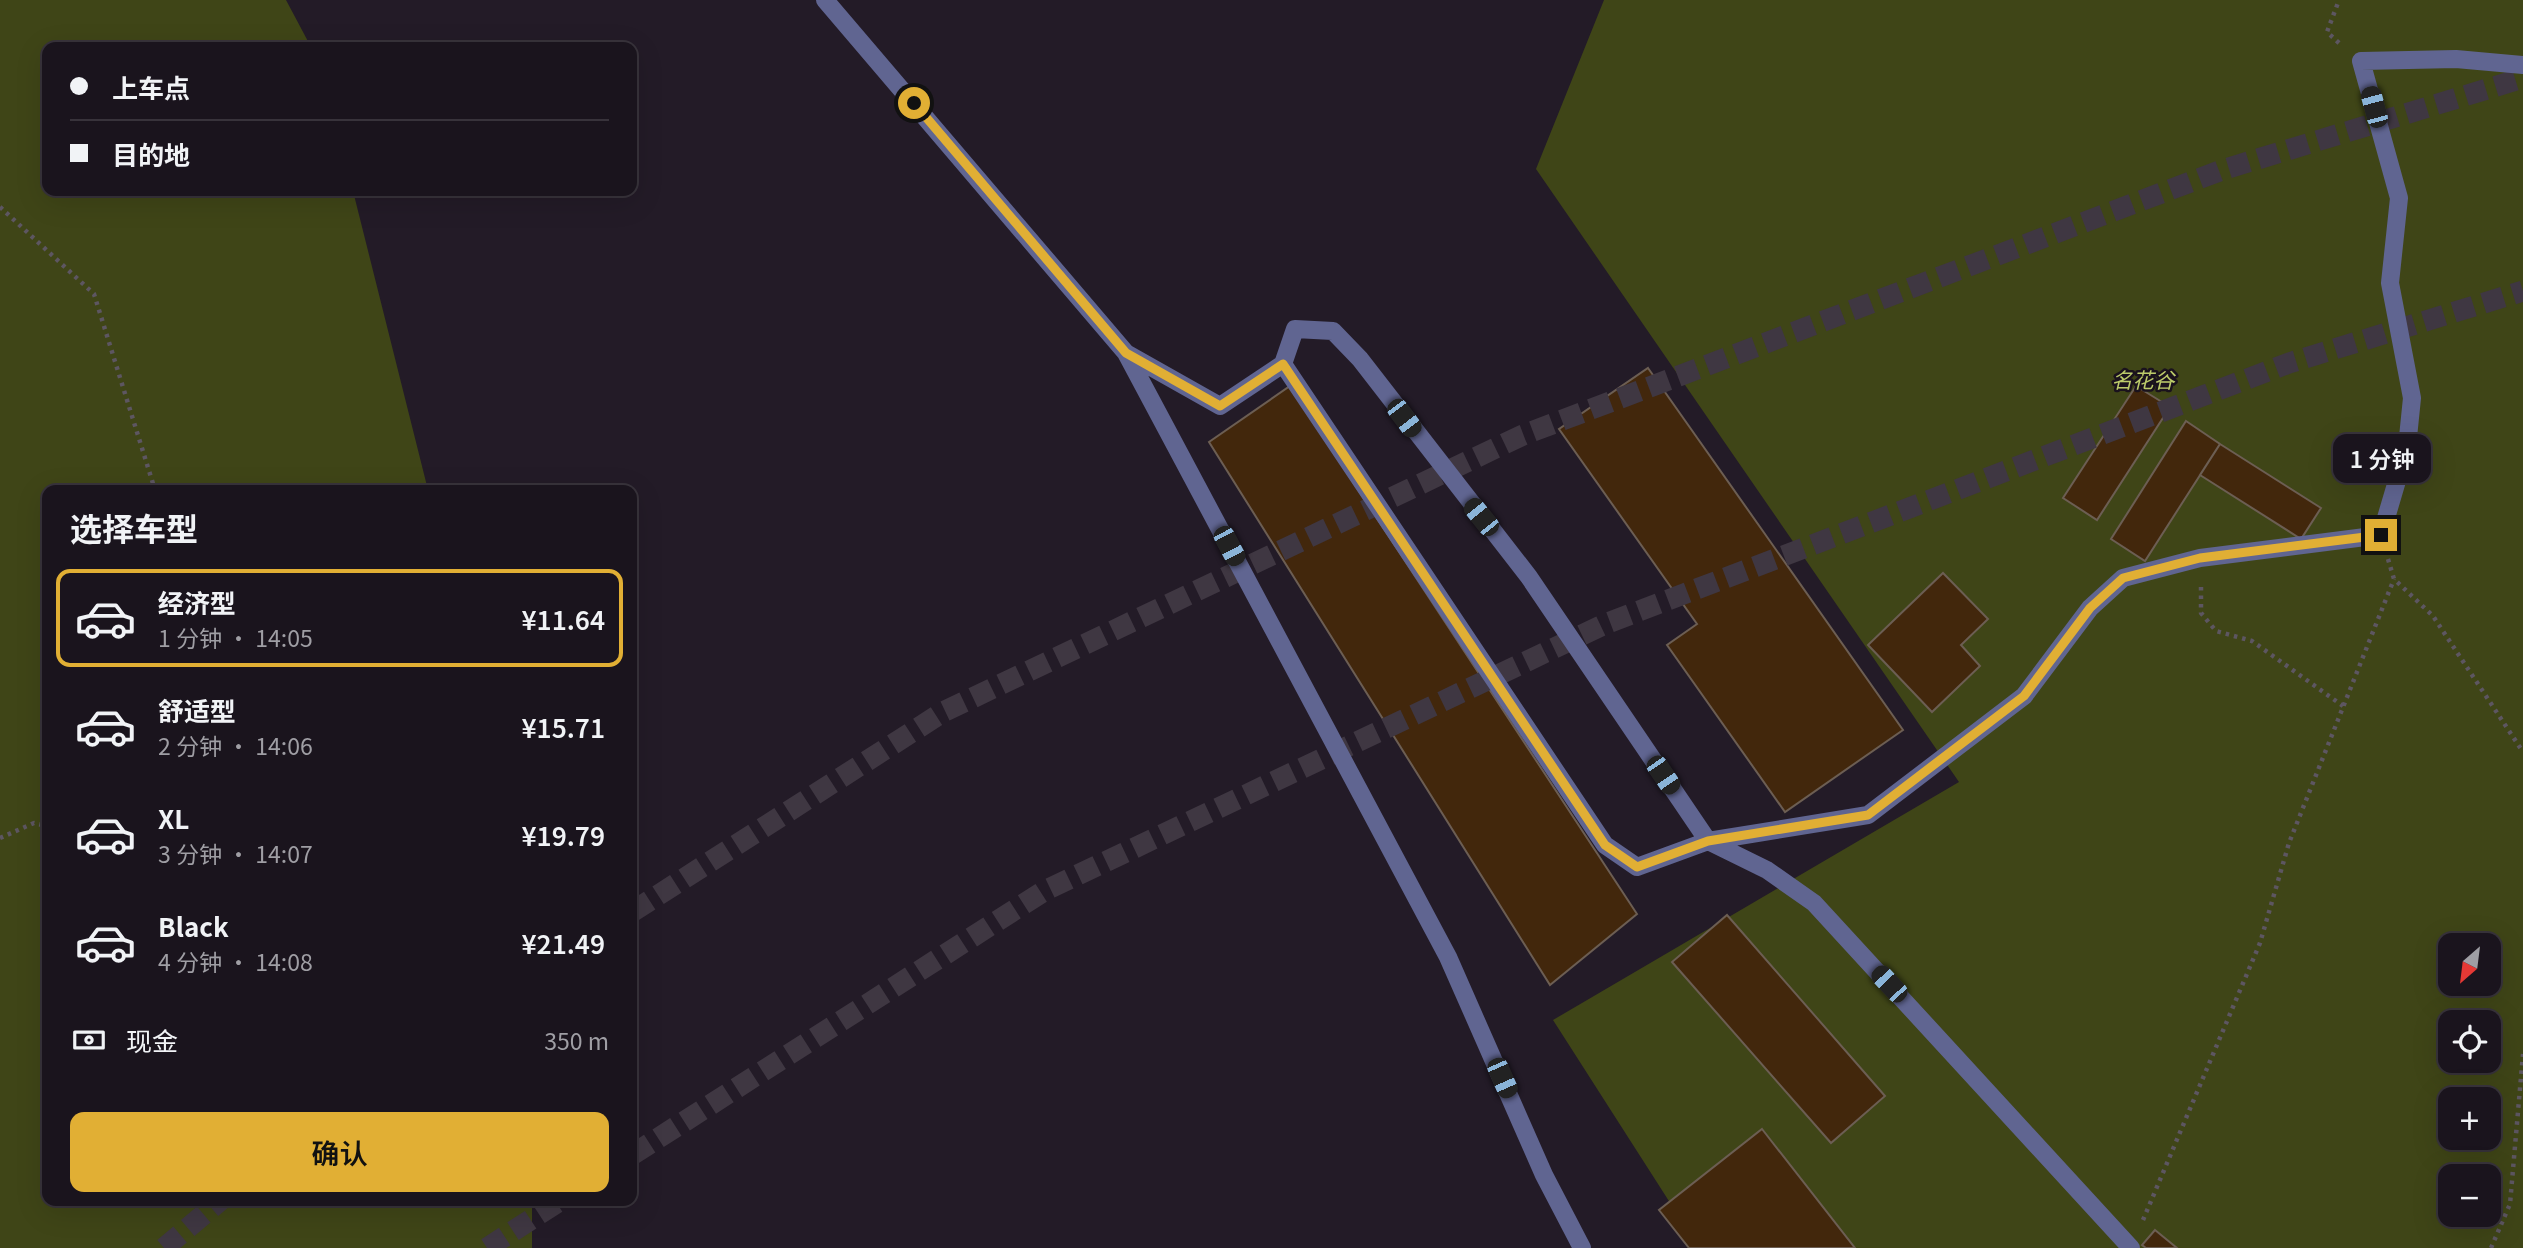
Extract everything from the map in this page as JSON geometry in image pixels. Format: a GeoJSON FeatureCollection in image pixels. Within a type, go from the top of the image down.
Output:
{"type":"FeatureCollection","features":[{"type":"Feature","properties":{"kind":"street"},"geometry":{"type":"LineString","coordinates":[[825,0],[1126,353],[1448,957],[1544,1175],[1582,1248]]}},
{"type":"Feature","properties":{"kind":"street"},"geometry":{"type":"LineString","coordinates":[[1283,364],[1605,845],[1637,867],[1708,841],[1868,815],[2024,696],[2090,608],[2123,578],[2200,558],[2381,535],[2407,447],[2412,398],[2390,283],[2399,198],[2361,61],[2456,59],[2523,65]]}},
{"type":"Feature","properties":{"kind":"street"},"geometry":{"type":"LineString","coordinates":[[1126,353],[1220,406],[1283,364],[1295,329],[1333,331],[1360,359],[1530,577],[1708,841],[1767,870],[1814,903],[2131,1248]]}},
{"type":"Feature","properties":{"kind":"path"},"geometry":{"type":"LineString","coordinates":[[2339,0],[2327,32],[2361,61]]}},
{"type":"Feature","properties":{"kind":"path"},"geometry":{"type":"LineString","coordinates":[[0,207],[94,294],[153,485]]}},
{"type":"Feature","properties":{"kind":"path"},"geometry":{"type":"LineString","coordinates":[[2381,535],[2394,579],[2433,616],[2523,752]]}},
{"type":"Feature","properties":{"kind":"path"},"geometry":{"type":"LineString","coordinates":[[2200,558],[2201,612],[2216,631],[2252,641],[2343,706]]}},
{"type":"Feature","properties":{"kind":"path"},"geometry":{"type":"LineString","coordinates":[[2131,1248],[2260,943],[2289,844],[2394,579]]}},
{"type":"Feature","properties":{"kind":"path"},"geometry":{"type":"LineString","coordinates":[[0,838],[34,823],[42,825]]}},
{"type":"Feature","properties":{"kind":"path"},"geometry":{"type":"LineString","coordinates":[[2491,1248],[2510,1204],[2523,1054]]}},
{"type":"Feature","properties":{"kind":"green space"},"geometry":{"type":"Polygon","coordinates":[[[0,0],[286,0],[308,42],[42,42],[42,196],[354,196],[427,485],[42,485],[42,1206],[532,1206],[532,1248],[0,1248],[0,0]]]}},
{"type":"Feature","properties":{"kind":"green space","name":"名花谷"},"geometry":{"type":"Polygon","coordinates":[[[1604,0],[2523,0],[2523,1248],[1699,1248],[1553,1020],[1959,782],[1536,169],[1604,0]]]}},
{"type":"Feature","properties":{"kind":"building"},"geometry":{"type":"Polygon","coordinates":[[[1648,368],[1903,730],[1785,812],[1667,645],[1697,624],[1559,429],[1648,368]]]}},
{"type":"Feature","properties":{"kind":"building"},"geometry":{"type":"Polygon","coordinates":[[[1290,386],[1637,914],[1550,985],[1209,442],[1290,386]]]}},
{"type":"Feature","properties":{"kind":"building"},"geometry":{"type":"Polygon","coordinates":[[[2136,386],[2170,407],[2097,520],[2063,498],[2136,386]]]}},
{"type":"Feature","properties":{"kind":"building"},"geometry":{"type":"Polygon","coordinates":[[[2186,421],[2220,444],[2145,561],[2111,539],[2186,421]]]}},
{"type":"Feature","properties":{"kind":"building"},"geometry":{"type":"Polygon","coordinates":[[[2220,444],[2321,508],[2301,539],[2200,475],[2220,444]]]}},
{"type":"Feature","properties":{"kind":"building"},"geometry":{"type":"Polygon","coordinates":[[[1943,573],[1988,619],[1961,645],[1980,666],[1932,712],[1868,645],[1943,573]]]}},
{"type":"Feature","properties":{"kind":"building"},"geometry":{"type":"Polygon","coordinates":[[[1727,915],[1885,1096],[1831,1143],[1672,962],[1727,915]]]}},
{"type":"Feature","properties":{"kind":"building"},"geometry":{"type":"Polygon","coordinates":[[[1762,1129],[1855,1248],[1689,1248],[1659,1210],[1762,1129]]]}},
{"type":"Feature","properties":{"kind":"building"},"geometry":{"type":"Polygon","coordinates":[[[2155,1230],[2177,1248],[2146,1248],[2142,1245],[2155,1230]]]}},
{"type":"Feature","properties":{"kind":"tunnel"},"geometry":{"type":"LineString","coordinates":[[637,909],[943,712],[1523,435],[2222,170],[2523,78]]}},
{"type":"Feature","properties":{"kind":"tunnel"},"geometry":{"type":"LineString","coordinates":[[637,1152],[1044,891],[1605,624],[2289,363],[2523,291]]}},
{"type":"Feature","properties":{"kind":"tunnel"},"geometry":{"type":"LineString","coordinates":[[164,1248],[214,1206]]}},
{"type":"Feature","properties":{"kind":"tunnel"},"geometry":{"type":"LineString","coordinates":[[487,1248],[552,1206]]}},
{"type":"Feature","properties":{"kind":"route"},"geometry":{"type":"LineString","coordinates":[[914,103],[1126,353],[1220,406],[1283,364],[1605,845],[1637,867],[1708,841],[1868,815],[2024,696],[2090,608],[2123,578],[2200,558],[2381,535]]}}]}
